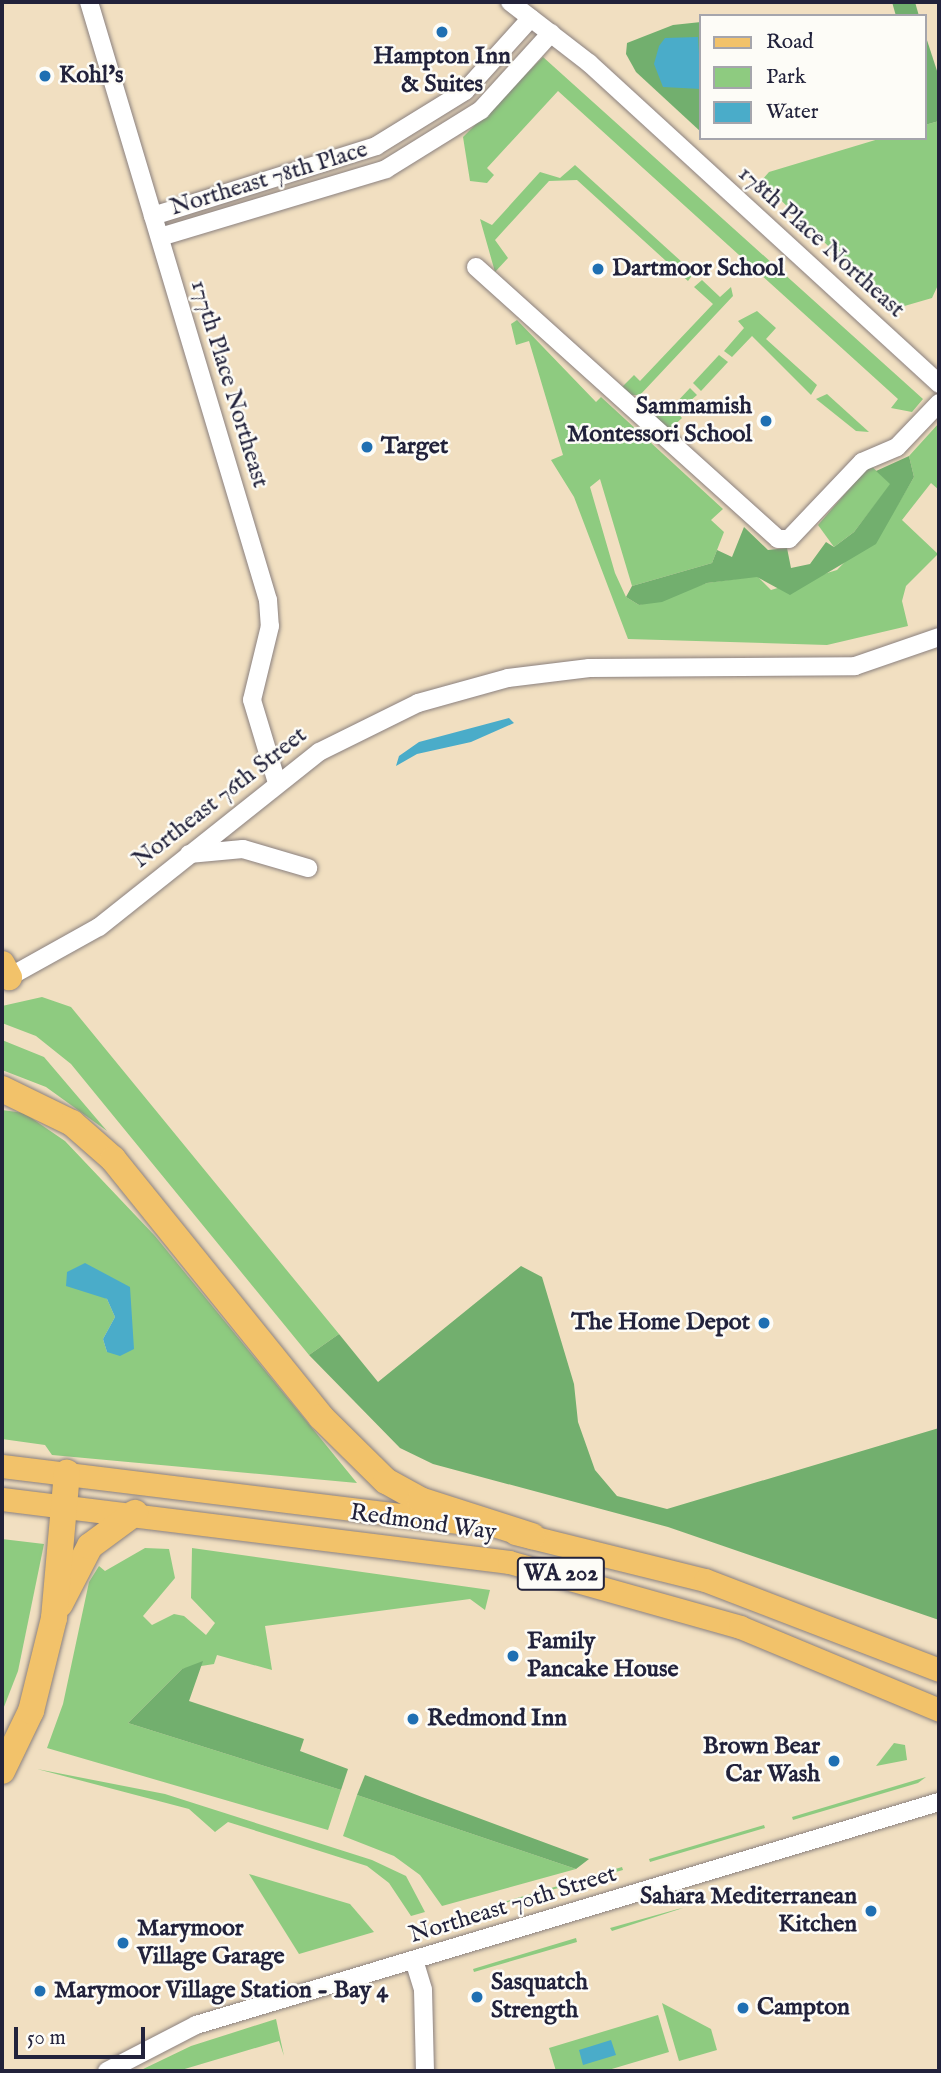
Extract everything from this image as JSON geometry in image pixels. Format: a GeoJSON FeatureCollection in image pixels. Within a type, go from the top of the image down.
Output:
{"type":"FeatureCollection","features":[{"type":"Feature","properties":{"kind":"highway"},"geometry":{"type":"LineString","coordinates":[[2,1089],[72,1123],[113,1159],[321,1416],[386,1481],[420,1500],[532,1536]]}},
{"type":"Feature","properties":{"kind":"highway"},"geometry":{"type":"LineString","coordinates":[[54,1618],[67,1473]]}},
{"type":"Feature","properties":{"kind":"highway"},"geometry":{"type":"LineString","coordinates":[[3,1769],[18,1742],[54,1618],[90,1546],[135,1513]]}},
{"type":"Feature","properties":{"kind":"main road","name":"Redmond Way"},"geometry":{"type":"LineString","coordinates":[[2,1466],[353,1506],[532,1536],[753,1595],[939,1670]]}},
{"type":"Feature","properties":{"kind":"main road","name":"Redmond Way"},"geometry":{"type":"LineString","coordinates":[[2,1499],[444,1550],[556,1573],[740,1627],[939,1710]]}},
{"type":"Feature","properties":{"kind":"street","name":"177th Place Northeast"},"geometry":{"type":"LineString","coordinates":[[89,2],[268,600],[270,626],[252,700],[277,783]]}},
{"type":"Feature","properties":{"kind":"street","name":"178th Place Northeast"},"geometry":{"type":"LineString","coordinates":[[510,2],[551,33],[939,384]]}},
{"type":"Feature","properties":{"kind":"street","name":"Northeast 78th Place"},"geometry":{"type":"LineString","coordinates":[[153,215],[376,146],[465,91],[531,18]]}},
{"type":"Feature","properties":{"kind":"street","name":"Northeast 78th Place"},"geometry":{"type":"LineString","coordinates":[[160,237],[386,169],[481,110],[551,33]]}},
{"type":"Feature","properties":{"kind":"street"},"geometry":{"type":"LineString","coordinates":[[476,267],[636,414],[778,539],[789,539],[862,463],[897,447],[939,403]]}},
{"type":"Feature","properties":{"kind":"street","name":"Northeast 76th Street"},"geometry":{"type":"LineString","coordinates":[[4,974],[99,927],[277,783],[357,730],[481,684],[589,668],[855,666],[939,637]]}},
{"type":"Feature","properties":{"kind":"street"},"geometry":{"type":"LineString","coordinates":[[189,854],[243,849],[308,868]]}},
{"type":"Feature","properties":{"kind":"street","name":"Northeast 70th Street"},"geometry":{"type":"LineString","coordinates":[[107,2071],[196,2025],[939,1802]]}},
{"type":"Feature","properties":{"kind":"street"},"geometry":{"type":"LineString","coordinates":[[414,1960],[423,1990],[425,2071]]}},
{"type":"Feature","properties":{"kind":"green space"},"geometry":{"type":"Polygon","coordinates":[[[892,2],[915,2],[918,14],[895,14],[892,2]]]}},
{"type":"Feature","properties":{"kind":"green space"},"geometry":{"type":"Polygon","coordinates":[[[699,22],[699,130],[636,72],[626,54],[627,43],[673,25],[699,22]]]}},
{"type":"Feature","properties":{"kind":"green space"},"geometry":{"type":"Polygon","coordinates":[[[927,40],[939,77],[939,121],[927,124],[927,40]]]}},
{"type":"Feature","properties":{"kind":"green space"},"geometry":{"type":"Polygon","coordinates":[[[543,57],[923,399],[912,412],[891,408],[898,399],[558,91],[487,168],[494,175],[487,183],[470,181],[463,137],[543,57]]]}},
{"type":"Feature","properties":{"kind":"green space"},"geometry":{"type":"Polygon","coordinates":[[[939,121],[938,285],[932,298],[901,307],[882,298],[761,181],[769,172],[875,140],[927,140],[927,124],[939,121]]]}},
{"type":"Feature","properties":{"kind":"green space"},"geometry":{"type":"Polygon","coordinates":[[[575,165],[694,273],[688,281],[577,180],[549,181],[495,240],[508,258],[495,272],[480,219],[492,225],[540,172],[560,178],[575,165]]]}},
{"type":"Feature","properties":{"kind":"green space"},"geometry":{"type":"Polygon","coordinates":[[[702,280],[720,297],[731,287],[733,296],[640,395],[628,395],[621,388],[634,375],[640,381],[713,304],[694,287],[702,280]]]}},
{"type":"Feature","properties":{"kind":"green space"},"geometry":{"type":"Polygon","coordinates":[[[757,311],[776,328],[766,339],[817,385],[811,395],[752,336],[732,357],[724,351],[744,328],[738,321],[757,311]]]}},
{"type":"Feature","properties":{"kind":"green space"},"geometry":{"type":"Polygon","coordinates":[[[517,320],[596,402],[601,397],[723,509],[711,520],[724,532],[712,563],[632,586],[600,479],[590,487],[615,573],[626,597],[639,605],[707,583],[757,576],[771,590],[837,570],[894,511],[914,477],[909,456],[939,423],[939,490],[931,483],[902,520],[938,554],[906,586],[902,601],[908,626],[827,645],[628,639],[574,497],[551,460],[563,455],[529,341],[516,345],[511,324],[517,320]]]}},
{"type":"Feature","properties":{"kind":"green space"},"geometry":{"type":"Polygon","coordinates":[[[719,355],[728,362],[701,391],[693,383],[719,355]]]}},
{"type":"Feature","properties":{"kind":"green space"},"geometry":{"type":"Polygon","coordinates":[[[690,388],[697,395],[677,412],[682,418],[669,430],[654,421],[667,399],[674,405],[690,388]]]}},
{"type":"Feature","properties":{"kind":"green space"},"geometry":{"type":"Polygon","coordinates":[[[827,394],[869,432],[856,431],[816,399],[827,394]]]}},
{"type":"Feature","properties":{"kind":"green space"},"geometry":{"type":"Polygon","coordinates":[[[909,456],[914,477],[876,544],[790,595],[757,577],[707,583],[662,602],[639,605],[626,597],[632,586],[712,563],[717,550],[732,557],[744,527],[768,550],[787,548],[791,568],[810,564],[826,542],[834,547],[854,532],[890,484],[876,471],[909,456]]]}},
{"type":"Feature","properties":{"kind":"green space"},"geometry":{"type":"Polygon","coordinates":[[[870,465],[891,484],[854,532],[834,547],[818,525],[870,465]]]}},
{"type":"Feature","properties":{"kind":"green space"},"geometry":{"type":"Polygon","coordinates":[[[42,997],[71,1007],[339,1334],[309,1355],[71,1064],[36,1036],[2,1023],[2,1006],[42,997]]]}},
{"type":"Feature","properties":{"kind":"green space"},"geometry":{"type":"Polygon","coordinates":[[[2,1040],[44,1057],[107,1131],[46,1087],[2,1070],[2,1040]]]}},
{"type":"Feature","properties":{"kind":"green space"},"geometry":{"type":"Polygon","coordinates":[[[2,1110],[24,1113],[65,1141],[155,1236],[357,1483],[52,1455],[45,1445],[2,1439],[2,1110]],[[130,1287],[90,1289],[107,1299],[115,1317],[103,1339],[107,1352],[130,1287]]]}},
{"type":"Feature","properties":{"kind":"green space"},"geometry":{"type":"Polygon","coordinates":[[[521,1266],[542,1277],[574,1384],[578,1422],[595,1470],[617,1496],[667,1509],[939,1428],[939,1620],[668,1527],[433,1464],[400,1448],[309,1355],[339,1334],[378,1382],[521,1266]]]}},
{"type":"Feature","properties":{"kind":"green space"},"geometry":{"type":"Polygon","coordinates":[[[2,1539],[44,1544],[18,1671],[2,1712],[2,1539]]]}},
{"type":"Feature","properties":{"kind":"green space"},"geometry":{"type":"Polygon","coordinates":[[[145,1548],[169,1549],[175,1578],[143,1616],[152,1625],[174,1614],[184,1616],[206,1635],[215,1623],[191,1598],[192,1548],[490,1590],[485,1610],[470,1599],[265,1626],[272,1670],[217,1655],[214,1664],[182,1669],[128,1723],[341,1790],[328,1830],[47,1748],[63,1704],[89,1582],[99,1566],[105,1571],[145,1548]]]}},
{"type":"Feature","properties":{"kind":"green space"},"geometry":{"type":"Polygon","coordinates":[[[203,1661],[189,1701],[304,1739],[300,1751],[348,1769],[341,1790],[128,1723],[182,1669],[203,1661]]]}},
{"type":"Feature","properties":{"kind":"green space"},"geometry":{"type":"Polygon","coordinates":[[[894,1743],[905,1745],[907,1760],[876,1766],[894,1743]]]}},
{"type":"Feature","properties":{"kind":"green space"},"geometry":{"type":"Polygon","coordinates":[[[37,1769],[165,1794],[372,1860],[406,1876],[425,1912],[411,1916],[389,1883],[367,1866],[228,1822],[215,1832],[189,1809],[37,1769]]]}},
{"type":"Feature","properties":{"kind":"green space"},"geometry":{"type":"Polygon","coordinates":[[[365,1775],[589,1859],[576,1869],[357,1795],[365,1775]]]}},
{"type":"Feature","properties":{"kind":"green space"},"geometry":{"type":"Polygon","coordinates":[[[926,1777],[918,1783],[793,1820],[792,1817],[926,1777]]]}},
{"type":"Feature","properties":{"kind":"green space"},"geometry":{"type":"Polygon","coordinates":[[[357,1795],[576,1869],[442,1906],[420,1875],[394,1856],[343,1836],[357,1795]]]}},
{"type":"Feature","properties":{"kind":"green space"},"geometry":{"type":"Polygon","coordinates":[[[764,1825],[765,1828],[650,1862],[649,1859],[764,1825]]]}},
{"type":"Feature","properties":{"kind":"green space"},"geometry":{"type":"Polygon","coordinates":[[[622,1867],[623,1870],[443,1920],[622,1867]]]}},
{"type":"Feature","properties":{"kind":"green space"},"geometry":{"type":"Polygon","coordinates":[[[249,1874],[350,1904],[374,1932],[299,1954],[249,1874]]]}},
{"type":"Feature","properties":{"kind":"green space"},"geometry":{"type":"Polygon","coordinates":[[[683,1908],[612,1931],[610,1928],[678,1909],[683,1908]]]}},
{"type":"Feature","properties":{"kind":"green space"},"geometry":{"type":"Polygon","coordinates":[[[576,1938],[577,1942],[474,1972],[473,1969],[576,1938]]]}},
{"type":"Feature","properties":{"kind":"green space"},"geometry":{"type":"Polygon","coordinates":[[[662,2003],[711,2029],[717,2050],[679,2061],[662,2003]]]}},
{"type":"Feature","properties":{"kind":"green space"},"geometry":{"type":"Polygon","coordinates":[[[658,2015],[669,2052],[605,2071],[556,2071],[549,2048],[658,2015]]]}},
{"type":"Feature","properties":{"kind":"green space"},"geometry":{"type":"Polygon","coordinates":[[[276,2019],[284,2056],[279,2041],[178,2071],[139,2071],[191,2046],[276,2019]]]}},
{"type":"Feature","properties":{"kind":"water"},"geometry":{"type":"Polygon","coordinates":[[[698,37],[699,89],[663,87],[654,64],[659,46],[665,38],[698,37]]]}},
{"type":"Feature","properties":{"kind":"water"},"geometry":{"type":"Polygon","coordinates":[[[509,718],[514,723],[471,742],[417,754],[396,766],[399,756],[419,742],[509,718]]]}},
{"type":"Feature","properties":{"kind":"water"},"geometry":{"type":"Polygon","coordinates":[[[85,1263],[130,1287],[134,1349],[120,1356],[107,1352],[103,1339],[115,1317],[107,1299],[66,1286],[67,1272],[85,1263]]]}},
{"type":"Feature","properties":{"kind":"water"},"geometry":{"type":"Polygon","coordinates":[[[611,2040],[616,2055],[583,2065],[579,2050],[611,2040]]]}},
{"type":"Feature","properties":{"kind":"place","name":"Hampton Inn & Suites"},"geometry":{"type":"Point","coordinates":[442,32]}},
{"type":"Feature","properties":{"kind":"place","name":"Kohl's"},"geometry":{"type":"Point","coordinates":[45,76]}},
{"type":"Feature","properties":{"kind":"place","name":"Dartmoor School"},"geometry":{"type":"Point","coordinates":[598,269]}},
{"type":"Feature","properties":{"kind":"place","name":"Sammamish Montessori School"},"geometry":{"type":"Point","coordinates":[766,421]}},
{"type":"Feature","properties":{"kind":"place","name":"Target"},"geometry":{"type":"Point","coordinates":[367,447]}},
{"type":"Feature","properties":{"kind":"place","name":"The Home Depot"},"geometry":{"type":"Point","coordinates":[764,1323]}},
{"type":"Feature","properties":{"kind":"place","name":"Family Pancake House"},"geometry":{"type":"Point","coordinates":[513,1656]}},
{"type":"Feature","properties":{"kind":"place","name":"Redmond Inn"},"geometry":{"type":"Point","coordinates":[413,1719]}},
{"type":"Feature","properties":{"kind":"place","name":"Brown Bear Car Wash"},"geometry":{"type":"Point","coordinates":[834,1761]}},
{"type":"Feature","properties":{"kind":"place","name":"Sahara Mediterranean Kitchen"},"geometry":{"type":"Point","coordinates":[871,1911]}},
{"type":"Feature","properties":{"kind":"place","name":"Marymoor Village Garage"},"geometry":{"type":"Point","coordinates":[123,1943]}},
{"type":"Feature","properties":{"kind":"place","name":"Marymoor Village Station - Bay 4"},"geometry":{"type":"Point","coordinates":[40,1991]}},
{"type":"Feature","properties":{"kind":"place","name":"Sasquatch Strength"},"geometry":{"type":"Point","coordinates":[477,1997]}},
{"type":"Feature","properties":{"kind":"place","name":"Campton"},"geometry":{"type":"Point","coordinates":[743,2008]}}]}
